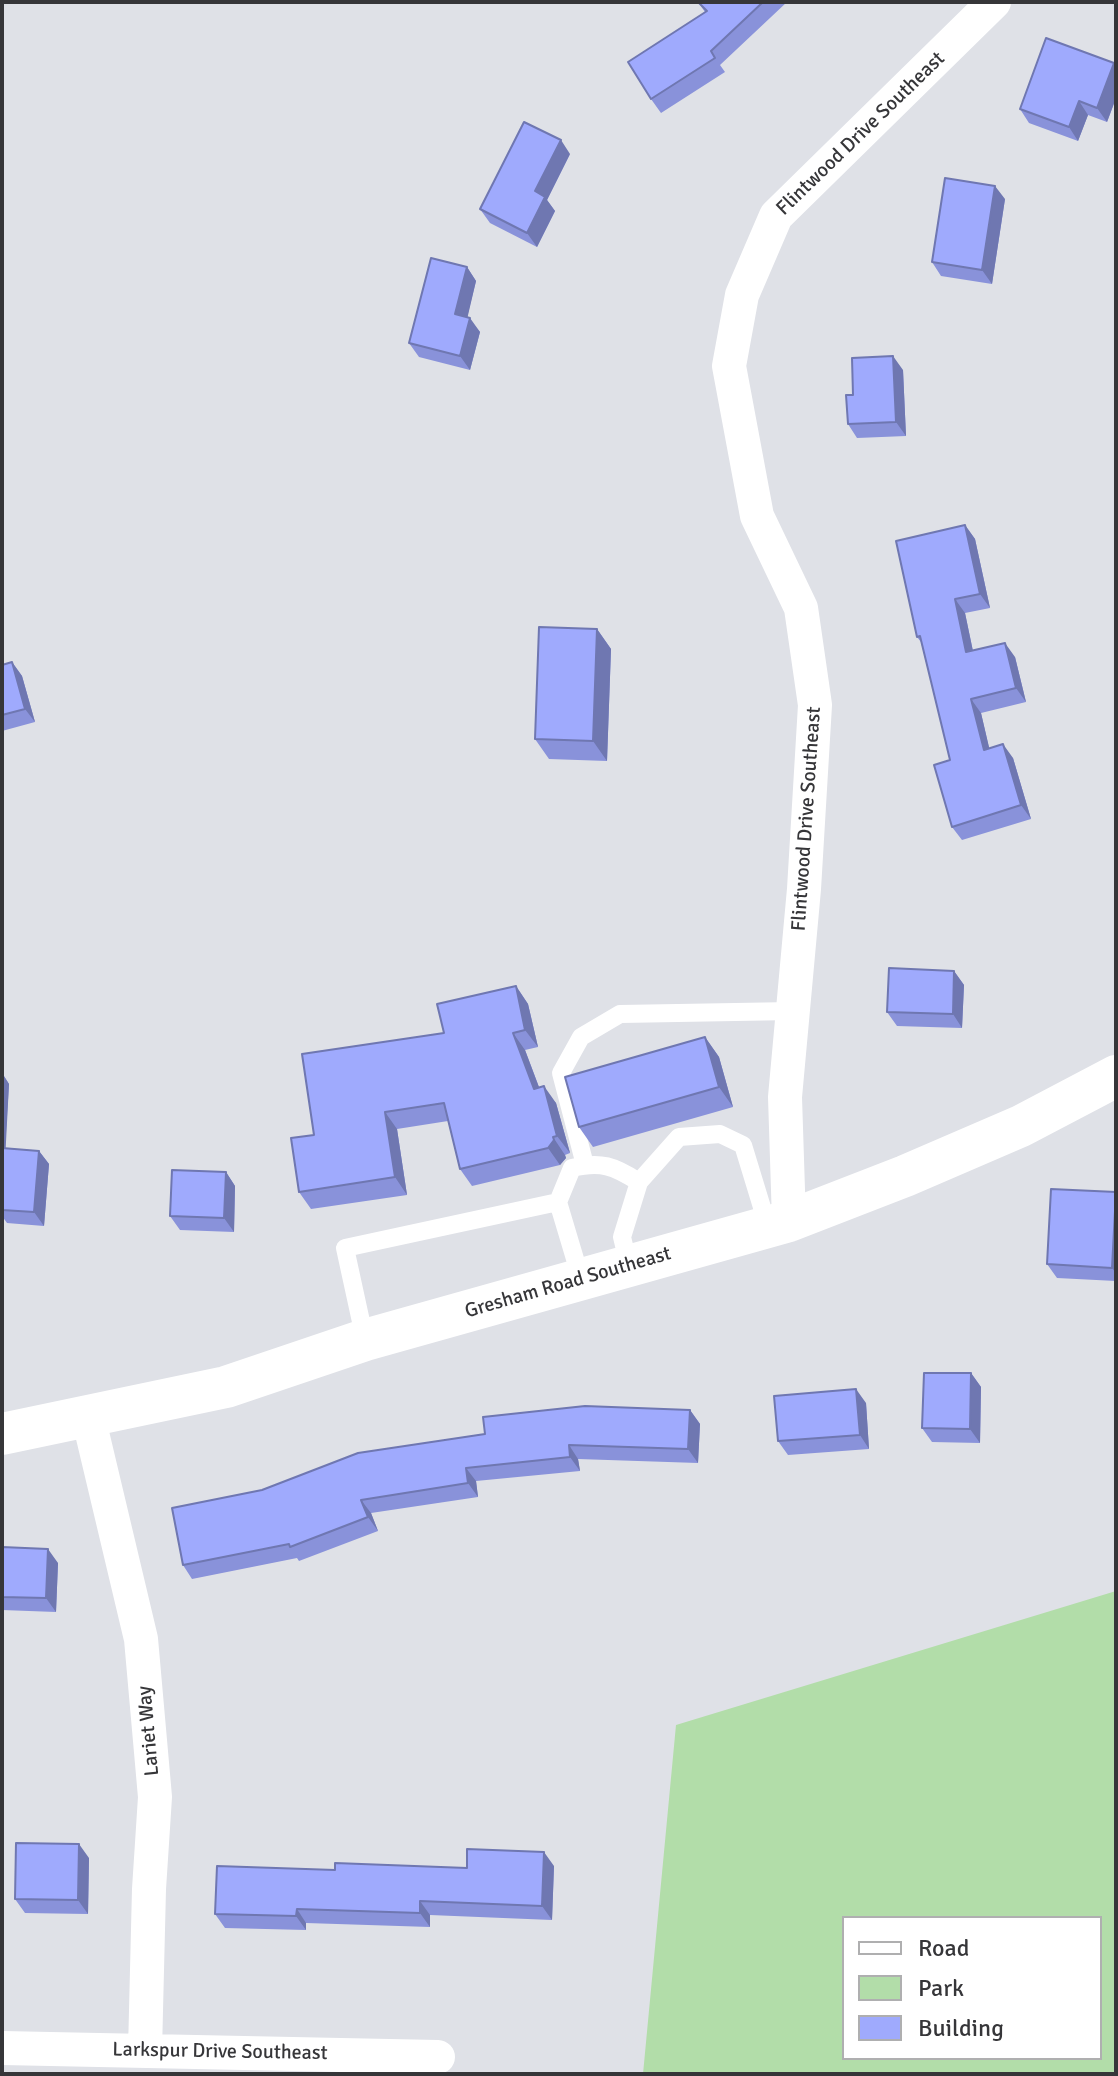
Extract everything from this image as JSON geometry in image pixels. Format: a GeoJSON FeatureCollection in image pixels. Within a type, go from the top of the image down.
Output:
{"type":"FeatureCollection","features":[{"type":"Feature","properties":{"kind":"street","name":"Flintwood Drive Southeast"},"geometry":{"type":"LineString","coordinates":[[779,1224],[785,1097],[815,705],[801,608],[757,516],[729,366],[742,295],[776,216],[994,2]]}},
{"type":"Feature","properties":{"kind":"street","name":"Gresham Road Southeast"},"geometry":{"type":"LineString","coordinates":[[2,1434],[226,1387],[365,1340],[779,1224],[905,1176],[1021,1126],[1116,1076]]}},
{"type":"Feature","properties":{"kind":"street","name":"Lariet Way"},"geometry":{"type":"LineString","coordinates":[[88,1416],[141,1639],[155,1797],[145,2051]]}},
{"type":"Feature","properties":{"kind":"street","name":"Larkspur Drive Southeast"},"geometry":{"type":"LineString","coordinates":[[2,2048],[438,2057]]}},
{"type":"Feature","properties":{"kind":"lane"},"geometry":{"type":"LineString","coordinates":[[585,1165],[561,1073],[581,1037],[620,1014],[793,1011]]}},
{"type":"Feature","properties":{"kind":"lane"},"geometry":{"type":"LineString","coordinates":[[629,1266],[622,1237],[639,1182],[679,1137],[720,1134],[743,1145],[779,1224]]}},
{"type":"Feature","properties":{"kind":"lane"},"geometry":{"type":"LineString","coordinates":[[581,1279],[558,1202],[572,1168],[613,1166],[639,1182]]}},
{"type":"Feature","properties":{"kind":"lane"},"geometry":{"type":"LineString","coordinates":[[365,1340],[345,1248],[558,1202]]}},
{"type":"Feature","properties":{"kind":"green space"},"geometry":{"type":"Polygon","coordinates":[[[1116,1591],[1116,2074],[643,2074],[676,1725],[1116,1591]]]}},
{"type":"Feature","properties":{"kind":"building"},"geometry":{"type":"Polygon","coordinates":[[[698,2],[763,2],[711,51],[715,58],[651,99],[628,62],[707,11],[698,2]]]}},
{"type":"Feature","properties":{"kind":"building"},"geometry":{"type":"Polygon","coordinates":[[[1046,38],[1114,63],[1097,108],[1079,101],[1069,127],[1020,109],[1046,38]]]}},
{"type":"Feature","properties":{"kind":"building"},"geometry":{"type":"Polygon","coordinates":[[[524,122],[561,140],[535,191],[545,197],[527,233],[480,209],[524,122]]]}},
{"type":"Feature","properties":{"kind":"building"},"geometry":{"type":"Polygon","coordinates":[[[945,178],[995,186],[982,270],[932,262],[945,178]]]}},
{"type":"Feature","properties":{"kind":"building"},"geometry":{"type":"Polygon","coordinates":[[[431,258],[467,267],[455,314],[470,318],[460,356],[409,343],[431,258]]]}},
{"type":"Feature","properties":{"kind":"building"},"geometry":{"type":"Polygon","coordinates":[[[893,356],[896,422],[848,424],[846,395],[853,395],[852,358],[893,356]]]}},
{"type":"Feature","properties":{"kind":"building"},"geometry":{"type":"Polygon","coordinates":[[[965,525],[980,594],[955,599],[966,652],[1005,643],[1016,688],[971,699],[984,750],[1003,744],[1021,805],[952,827],[934,765],[950,760],[920,636],[917,637],[896,541],[965,525]]]}},
{"type":"Feature","properties":{"kind":"building"},"geometry":{"type":"Polygon","coordinates":[[[539,627],[597,629],[593,741],[535,739],[539,627]]]}},
{"type":"Feature","properties":{"kind":"building"},"geometry":{"type":"Polygon","coordinates":[[[12,662],[25,709],[2,715],[2,665],[12,662]]]}},
{"type":"Feature","properties":{"kind":"building"},"geometry":{"type":"Polygon","coordinates":[[[889,968],[954,971],[953,1014],[887,1012],[889,968]]]}},
{"type":"Feature","properties":{"kind":"building"},"geometry":{"type":"Polygon","coordinates":[[[516,986],[525,1030],[513,1033],[534,1089],[544,1086],[557,1136],[553,1137],[548,1148],[460,1169],[444,1103],[385,1112],[395,1177],[299,1192],[291,1138],[314,1135],[302,1054],[444,1033],[437,1004],[516,986]]]}},
{"type":"Feature","properties":{"kind":"building"},"geometry":{"type":"Polygon","coordinates":[[[705,1037],[719,1087],[579,1127],[565,1077],[705,1037]]]}},
{"type":"Feature","properties":{"kind":"building"},"geometry":{"type":"Polygon","coordinates":[[[2,1148],[39,1151],[34,1212],[2,1210],[2,1148]]]}},
{"type":"Feature","properties":{"kind":"building"},"geometry":{"type":"Polygon","coordinates":[[[172,1170],[226,1172],[224,1218],[170,1216],[172,1170]]]}},
{"type":"Feature","properties":{"kind":"building"},"geometry":{"type":"Polygon","coordinates":[[[1051,1189],[1116,1192],[1112,1268],[1047,1264],[1051,1189]]]}},
{"type":"Feature","properties":{"kind":"building"},"geometry":{"type":"Polygon","coordinates":[[[924,1373],[971,1373],[970,1429],[922,1428],[924,1373]]]}},
{"type":"Feature","properties":{"kind":"building"},"geometry":{"type":"Polygon","coordinates":[[[856,1389],[860,1435],[778,1441],[774,1396],[856,1389]]]}},
{"type":"Feature","properties":{"kind":"building"},"geometry":{"type":"Polygon","coordinates":[[[585,1406],[690,1410],[688,1449],[569,1445],[570,1457],[466,1468],[468,1483],[361,1500],[368,1517],[290,1547],[289,1544],[183,1565],[172,1508],[262,1490],[358,1453],[485,1434],[483,1417],[585,1406]]]}},
{"type":"Feature","properties":{"kind":"building"},"geometry":{"type":"Polygon","coordinates":[[[2,1547],[48,1549],[46,1598],[2,1597],[2,1547]]]}},
{"type":"Feature","properties":{"kind":"building"},"geometry":{"type":"Polygon","coordinates":[[[16,1843],[79,1844],[78,1900],[15,1899],[16,1843]]]}},
{"type":"Feature","properties":{"kind":"building"},"geometry":{"type":"Polygon","coordinates":[[[467,1849],[544,1852],[542,1906],[420,1901],[420,1913],[297,1909],[296,1916],[215,1914],[217,1866],[335,1870],[335,1863],[467,1868],[467,1849]]]}}]}
